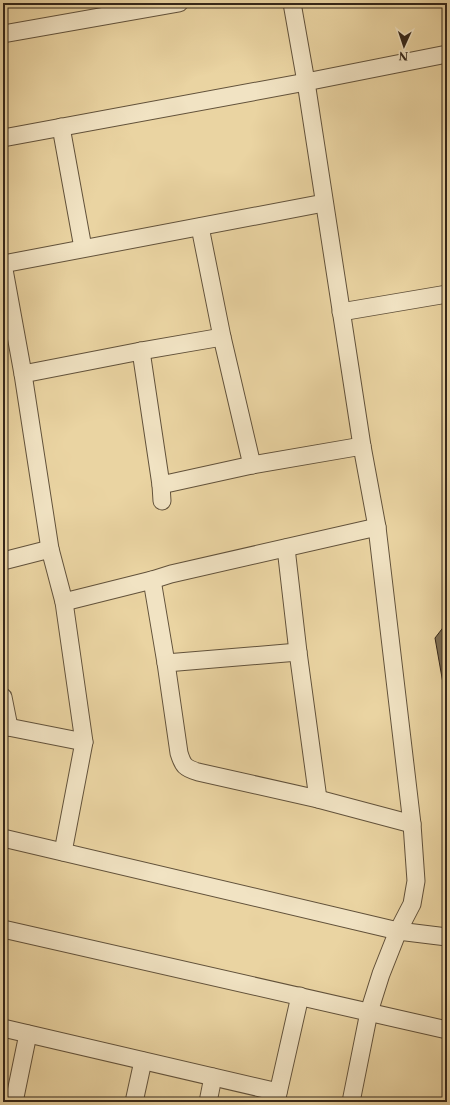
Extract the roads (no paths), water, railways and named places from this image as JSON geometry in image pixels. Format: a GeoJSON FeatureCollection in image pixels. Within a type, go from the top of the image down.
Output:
{"type":"FeatureCollection","features":[{"type":"Feature","properties":{"kind":"street"},"geometry":{"type":"LineString","coordinates":[[3,34],[179,3]]}},
{"type":"Feature","properties":{"kind":"street"},"geometry":{"type":"LineString","coordinates":[[292,3],[306,82],[362,446],[377,527],[412,824],[416,881],[412,904],[398,931],[381,974],[369,1012],[351,1102]]}},
{"type":"Feature","properties":{"kind":"street"},"geometry":{"type":"LineString","coordinates":[[3,138],[306,82],[447,54]]}},
{"type":"Feature","properties":{"kind":"street"},"geometry":{"type":"LineString","coordinates":[[61,127],[83,248]]}},
{"type":"Feature","properties":{"kind":"street"},"geometry":{"type":"LineString","coordinates":[[63,852],[84,742],[64,602],[50,549],[23,374],[3,264],[324,203]]}},
{"type":"Feature","properties":{"kind":"street"},"geometry":{"type":"LineString","coordinates":[[200,227],[222,337],[252,465]]}},
{"type":"Feature","properties":{"kind":"street"},"geometry":{"type":"LineString","coordinates":[[341,312],[447,294]]}},
{"type":"Feature","properties":{"kind":"street"},"geometry":{"type":"LineString","coordinates":[[23,374],[222,337]]}},
{"type":"Feature","properties":{"kind":"street"},"geometry":{"type":"LineString","coordinates":[[141,351],[162,493],[252,465],[362,446]]}},
{"type":"Feature","properties":{"kind":"street"},"geometry":{"type":"LineString","coordinates":[[64,602],[171,574],[377,527]]}},
{"type":"Feature","properties":{"kind":"street"},"geometry":{"type":"LineString","coordinates":[[286,548],[298,652],[318,799]]}},
{"type":"Feature","properties":{"kind":"street"},"geometry":{"type":"LineString","coordinates":[[3,561],[50,549]]}},
{"type":"Feature","properties":{"kind":"street"},"geometry":{"type":"LineString","coordinates":[[152,580],[179,753],[182,762],[187,768],[318,799],[412,824]]}},
{"type":"Feature","properties":{"kind":"street"},"geometry":{"type":"LineString","coordinates":[[166,663],[298,652]]}},
{"type":"Feature","properties":{"kind":"street"},"geometry":{"type":"LineString","coordinates":[[3,697],[6,726],[84,742]]}},
{"type":"Feature","properties":{"kind":"street"},"geometry":{"type":"LineString","coordinates":[[3,838],[398,931],[447,937]]}},
{"type":"Feature","properties":{"kind":"street"},"geometry":{"type":"LineString","coordinates":[[3,929],[447,1030]]}},
{"type":"Feature","properties":{"kind":"street"},"geometry":{"type":"LineString","coordinates":[[3,1028],[213,1077],[277,1097],[300,996]]}},
{"type":"Feature","properties":{"kind":"street"},"geometry":{"type":"LineString","coordinates":[[14,1102],[28,1034]]}},
{"type":"Feature","properties":{"kind":"street"},"geometry":{"type":"LineString","coordinates":[[134,1102],[143,1061]]}},
{"type":"Feature","properties":{"kind":"street"},"geometry":{"type":"LineString","coordinates":[[208,1102],[213,1077]]}}]}
